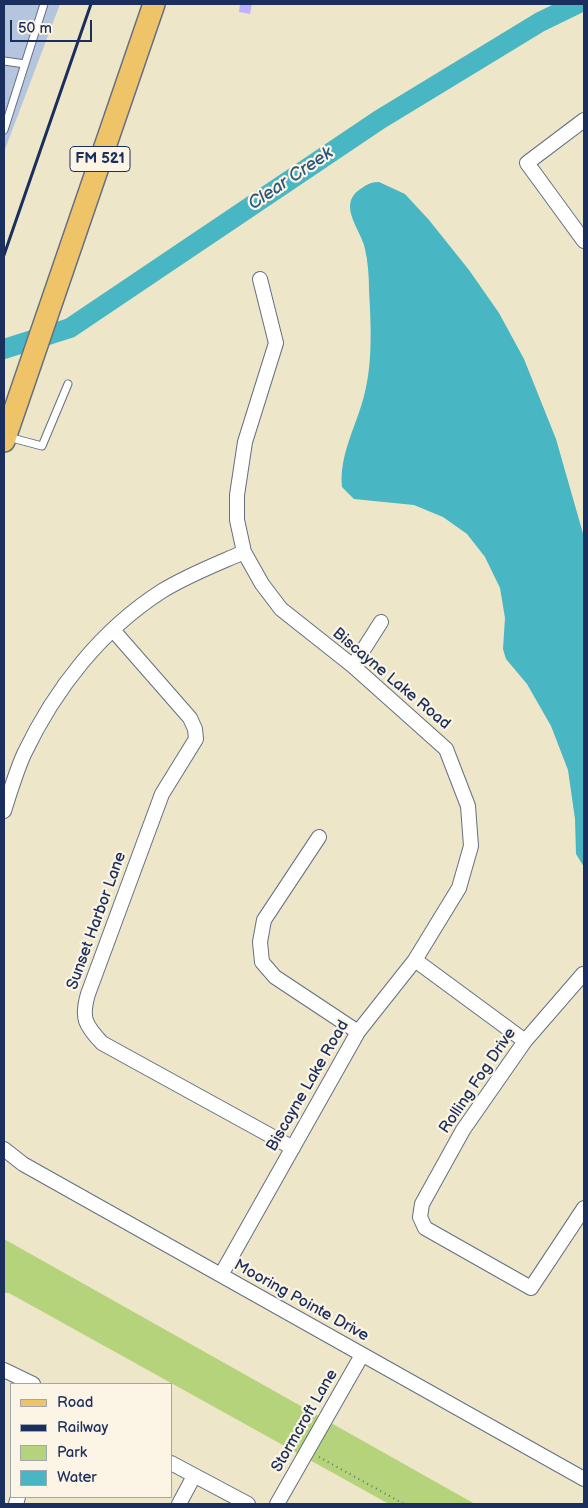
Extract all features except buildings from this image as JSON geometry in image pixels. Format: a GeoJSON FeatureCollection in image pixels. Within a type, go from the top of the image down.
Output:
{"type":"FeatureCollection","features":[{"type":"Feature","properties":{"kind":"main road","name":"FM 521"},"geometry":{"type":"LineString","coordinates":[[4,439],[154,4]]}},
{"type":"Feature","properties":{"kind":"street"},"geometry":{"type":"LineString","coordinates":[[584,120],[527,163],[584,241]]}},
{"type":"Feature","properties":{"kind":"street","name":"Biscayne Lake Road"},"geometry":{"type":"LineString","coordinates":[[221,1276],[358,1032],[414,960],[459,888],[470,846],[468,806],[446,749],[353,666],[281,609],[262,584],[244,552],[237,520],[237,495],[245,442],[276,344],[260,279]]}},
{"type":"Feature","properties":{"kind":"street"},"geometry":{"type":"LineString","coordinates":[[4,811],[24,755],[58,693],[75,670],[113,630],[162,591],[244,552]]}},
{"type":"Feature","properties":{"kind":"street"},"geometry":{"type":"LineString","coordinates":[[353,666],[381,622]]}},
{"type":"Feature","properties":{"kind":"street","name":"Sunset Harbor Lane"},"geometry":{"type":"LineString","coordinates":[[113,630],[190,718],[195,729],[196,739],[162,794],[83,1009],[87,1027],[102,1043],[293,1148]]}},
{"type":"Feature","properties":{"kind":"street"},"geometry":{"type":"LineString","coordinates":[[319,837],[264,920],[260,942],[262,962],[275,976],[358,1032]]}},
{"type":"Feature","properties":{"kind":"street"},"geometry":{"type":"LineString","coordinates":[[414,960],[525,1041]]}},
{"type":"Feature","properties":{"kind":"street","name":"Rolling Fog Drive"},"geometry":{"type":"LineString","coordinates":[[584,975],[525,1041],[463,1130],[422,1204],[420,1218],[425,1228],[531,1288],[584,1208]]}},
{"type":"Feature","properties":{"kind":"street","name":"Mooring Pointe Drive"},"geometry":{"type":"LineString","coordinates":[[4,1149],[23,1164],[584,1479]]}},
{"type":"Feature","properties":{"kind":"street","name":"Stormcroft Lane"},"geometry":{"type":"LineString","coordinates":[[277,1504],[362,1356]]}},
{"type":"Feature","properties":{"kind":"street"},"geometry":{"type":"LineString","coordinates":[[4,1370],[31,1383]]}},
{"type":"Feature","properties":{"kind":"street"},"geometry":{"type":"LineString","coordinates":[[172,1464],[248,1504]]}},
{"type":"Feature","properties":{"kind":"street"},"geometry":{"type":"LineString","coordinates":[[179,1504],[194,1476]]}},
{"type":"Feature","properties":{"kind":"lane"},"geometry":{"type":"LineString","coordinates":[[4,130],[44,4]]}},
{"type":"Feature","properties":{"kind":"lane"},"geometry":{"type":"LineString","coordinates":[[4,61],[25,64]]}},
{"type":"Feature","properties":{"kind":"lane"},"geometry":{"type":"LineString","coordinates":[[4,439],[42,446],[68,384]]}},
{"type":"Feature","properties":{"kind":"path"},"geometry":{"type":"LineString","coordinates":[[308,1451],[404,1504]]}},
{"type":"Feature","properties":{"kind":"shaded area"},"geometry":{"type":"Polygon","coordinates":[[[4,4],[60,4],[4,152],[4,4]]]}},
{"type":"Feature","properties":{"kind":"green space"},"geometry":{"type":"Polygon","coordinates":[[[4,1239],[475,1504],[389,1504],[9,1293],[4,1293],[4,1239]]]}},
{"type":"Feature","properties":{"kind":"water"},"geometry":{"type":"Polygon","coordinates":[[[379,182],[405,194],[429,220],[469,270],[499,313],[524,359],[556,439],[584,537],[584,867],[576,854],[575,819],[568,770],[551,726],[527,684],[506,659],[503,649],[505,618],[500,588],[485,557],[467,534],[443,517],[414,505],[354,499],[342,487],[343,464],[367,383],[371,343],[367,259],[363,242],[350,211],[350,203],[353,196],[359,190],[368,184],[379,182]]]}},
{"type":"Feature","properties":{"kind":"waterway","name":"Clear Creek"},"geometry":{"type":"LineString","coordinates":[[4,349],[70,328],[379,120],[540,22],[577,4]]}},
{"type":"Feature","properties":{"kind":"railway"},"geometry":{"type":"LineString","coordinates":[[4,255],[91,4]]}}]}
